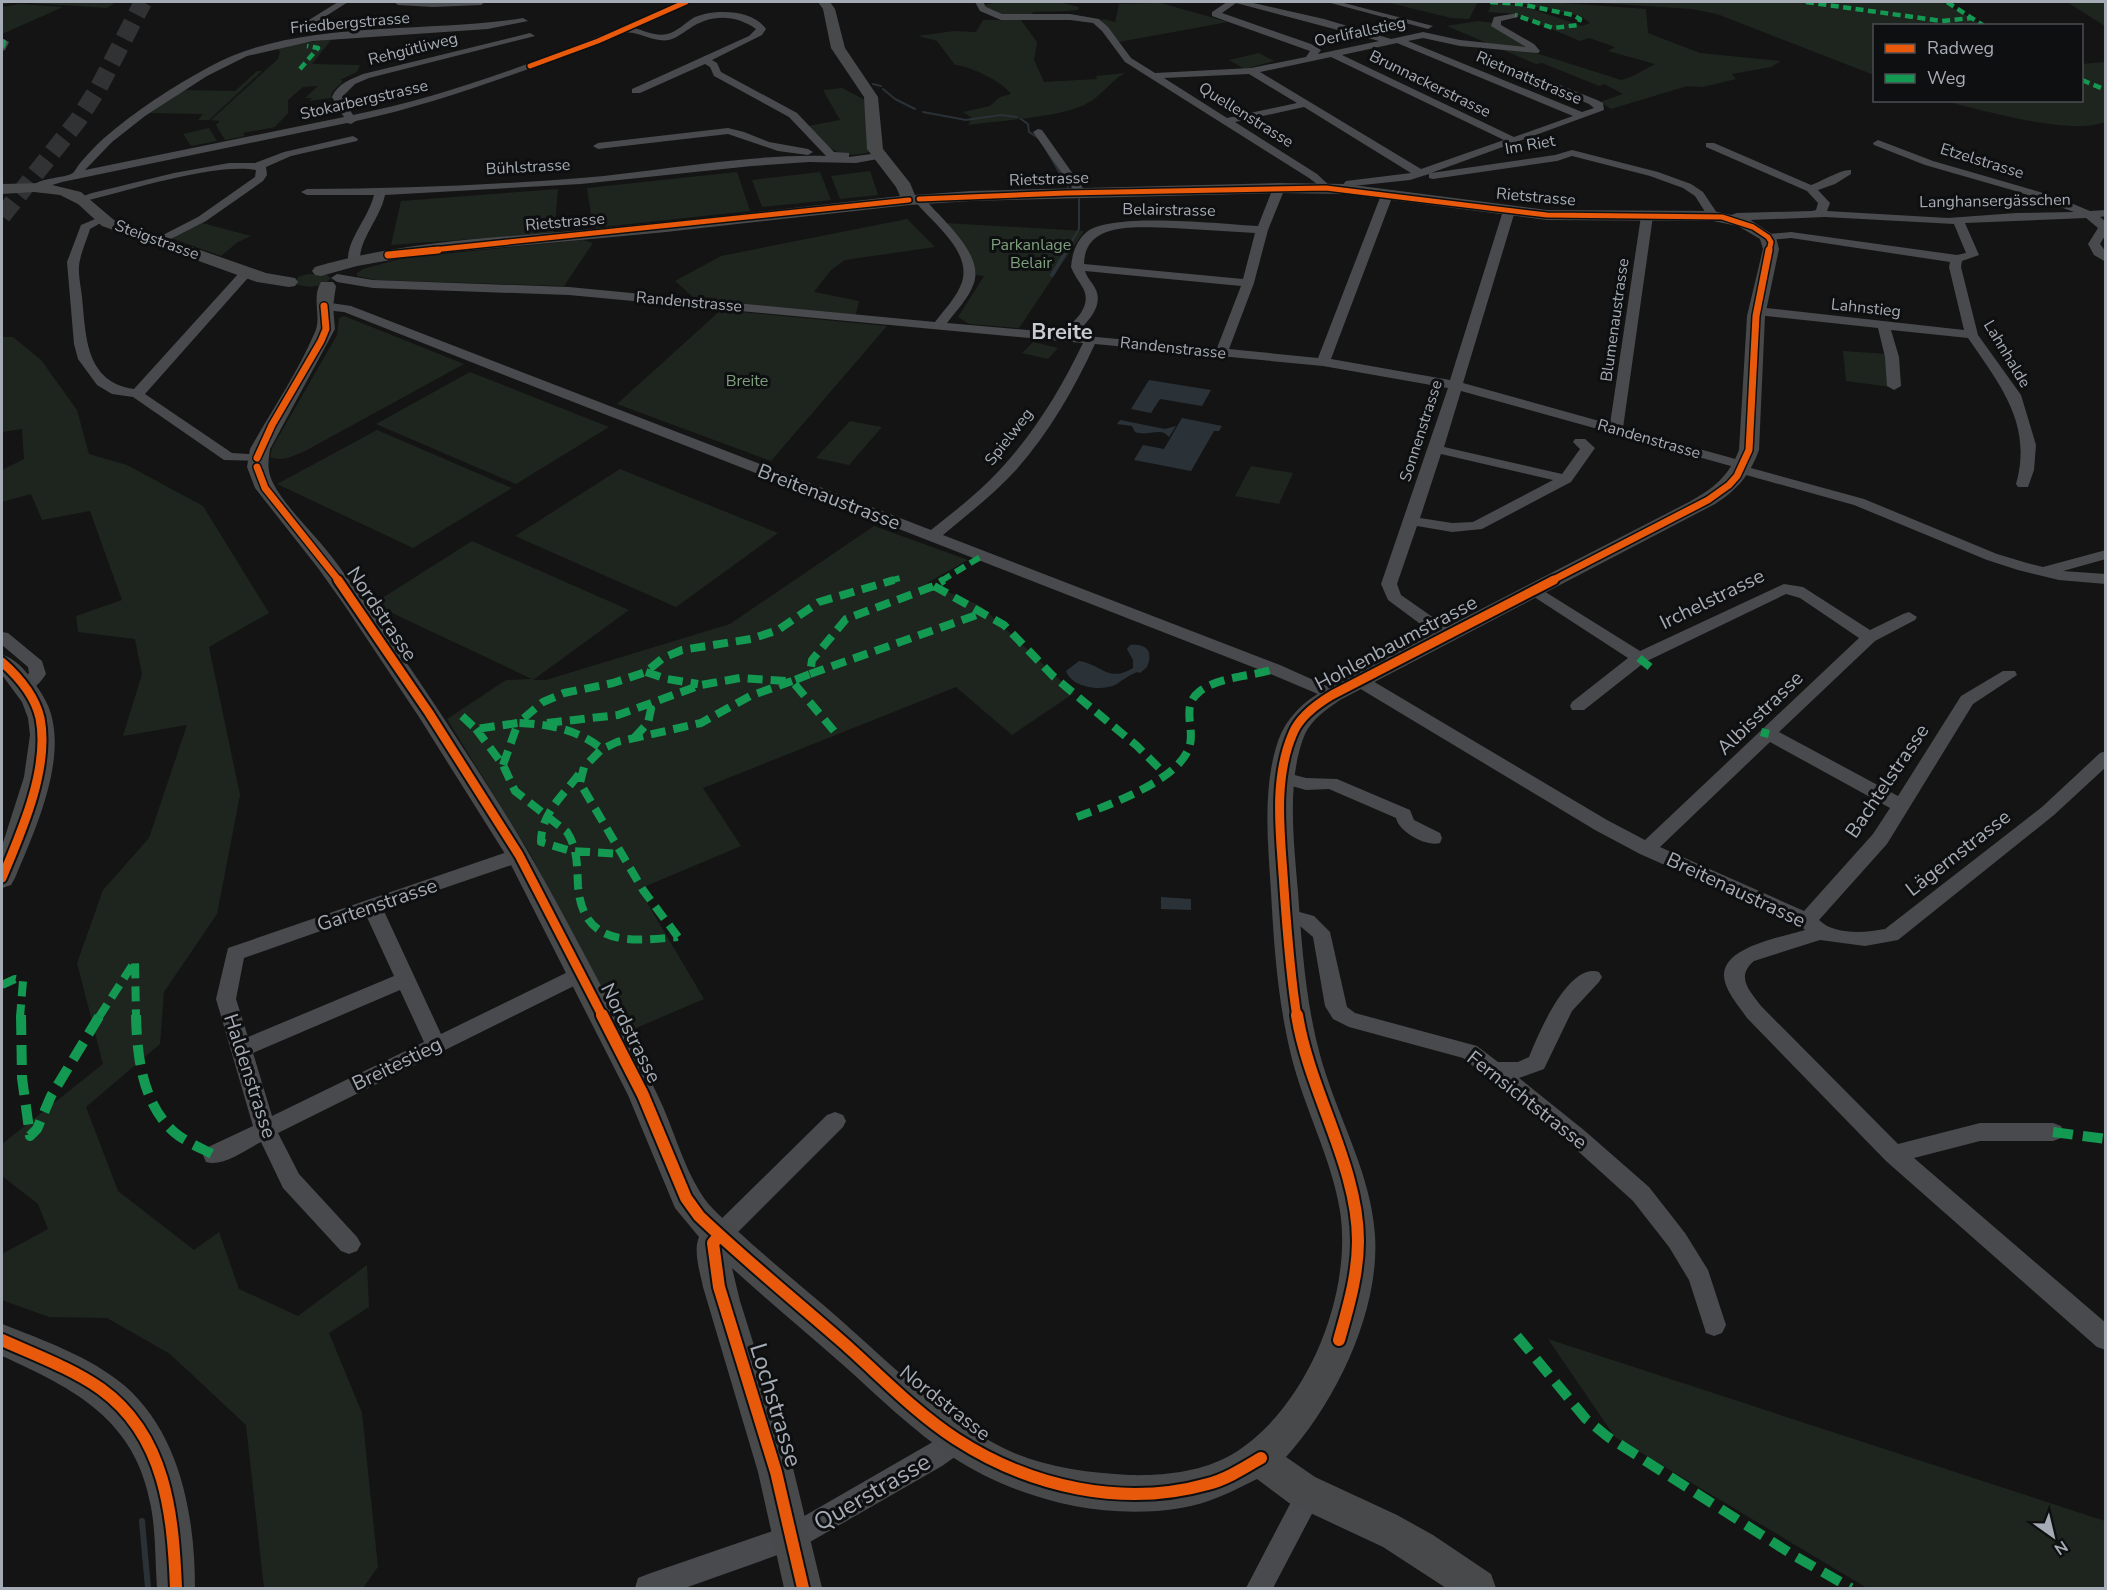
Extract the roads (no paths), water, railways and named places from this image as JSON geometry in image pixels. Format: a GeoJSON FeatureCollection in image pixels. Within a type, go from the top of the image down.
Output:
{"type":"FeatureCollection","features":[{"type":"Feature","properties":{"kind":"street"},"geometry":{"type":"LineString","coordinates":[[309,23],[344,2]]}},
{"type":"Feature","properties":{"kind":"street"},"geometry":{"type":"LineString","coordinates":[[398,2],[433,4],[481,2]]}},
{"type":"Feature","properties":{"kind":"street","name":"Stokarbergstrasse"},"geometry":{"type":"LineString","coordinates":[[36,187],[45,182],[351,121],[432,100],[589,45],[686,2]]}},
{"type":"Feature","properties":{"kind":"street"},"geometry":{"type":"LineString","coordinates":[[824,2],[829,9],[838,48],[871,97],[876,157],[956,241],[968,263],[968,283],[939,326]]}},
{"type":"Feature","properties":{"kind":"street","name":"Quellenstrasse"},"geometry":{"type":"LineString","coordinates":[[979,2],[982,9],[1002,17],[1070,16],[1096,21],[1105,29],[1128,60],[1322,182],[1326,188]]}},
{"type":"Feature","properties":{"kind":"street"},"geometry":{"type":"LineString","coordinates":[[1232,2],[1215,14],[1313,54]]}},
{"type":"Feature","properties":{"kind":"street","name":"Rietmattstrasse"},"geometry":{"type":"LineString","coordinates":[[1240,2],[1394,41],[1582,116],[1596,112],[1601,107],[1522,73]]}},
{"type":"Feature","properties":{"kind":"street"},"geometry":{"type":"LineString","coordinates":[[1331,2],[1428,26]]}},
{"type":"Feature","properties":{"kind":"street"},"geometry":{"type":"LineString","coordinates":[[626,29],[658,37],[669,37],[690,24],[715,13],[753,23],[761,29],[752,38],[636,91]]}},
{"type":"Feature","properties":{"kind":"street","name":"Oerlifallstieg"},"geometry":{"type":"LineString","coordinates":[[1150,74],[1251,71],[1313,54],[1335,54],[1429,35],[1460,42],[1535,51],[1531,46],[1496,26],[1497,19],[1515,15]]}},
{"type":"Feature","properties":{"kind":"street","name":"Friedbergstrasse"},"geometry":{"type":"LineString","coordinates":[[79,175],[79,171],[103,143],[147,110],[201,76],[242,55],[282,44],[328,37],[465,30],[523,21]]}},
{"type":"Feature","properties":{"kind":"street","name":"Rehgütliweg"},"geometry":{"type":"LineString","coordinates":[[351,121],[337,98],[339,92],[352,82],[408,64],[530,36]]}},
{"type":"Feature","properties":{"kind":"street"},"geometry":{"type":"LineString","coordinates":[[2,40],[4,42],[2,48]]}},
{"type":"Feature","properties":{"kind":"street","name":"Brunnackerstrasse"},"geometry":{"type":"LineString","coordinates":[[1335,54],[1512,140]]}},
{"type":"Feature","properties":{"kind":"street"},"geometry":{"type":"LineString","coordinates":[[705,60],[714,65],[717,74],[793,115],[831,154]]}},
{"type":"Feature","properties":{"kind":"street"},"geometry":{"type":"LineString","coordinates":[[1251,71],[1414,175]]}},
{"type":"Feature","properties":{"kind":"street"},"geometry":{"type":"LineString","coordinates":[[1227,122],[1306,104]]}},
{"type":"Feature","properties":{"kind":"street"},"geometry":{"type":"LineString","coordinates":[[1345,189],[1350,183],[1414,175],[1582,116]]}},
{"type":"Feature","properties":{"kind":"street"},"geometry":{"type":"LineString","coordinates":[[598,146],[728,131],[743,134],[757,142],[771,146],[802,152],[876,157]]}},
{"type":"Feature","properties":{"kind":"street","name":"Rietstrasse"},"geometry":{"type":"LineString","coordinates":[[1038,132],[1081,193]]}},
{"type":"Feature","properties":{"kind":"street"},"geometry":{"type":"LineString","coordinates":[[81,199],[223,167],[240,164],[258,166],[295,152],[353,139]]}},
{"type":"Feature","properties":{"kind":"street","name":"Etzelstrasse"},"geometry":{"type":"LineString","coordinates":[[1878,143],[1929,163],[2040,196],[2088,215]]}},
{"type":"Feature","properties":{"kind":"street"},"geometry":{"type":"LineString","coordinates":[[1710,145],[1811,189],[1824,202],[1821,212],[1804,217],[1779,236],[1771,249],[1757,311],[1751,436],[1744,468]]}},
{"type":"Feature","properties":{"kind":"street","name":"Bühlstrasse"},"geometry":{"type":"LineString","coordinates":[[752,163],[802,152]]}},
{"type":"Feature","properties":{"kind":"street","name":"Im Riet"},"geometry":{"type":"LineString","coordinates":[[1414,175],[1487,169],[1557,158],[1572,153],[1654,174],[1693,190],[1700,194],[1721,217]]}},
{"type":"Feature","properties":{"kind":"street","name":"Bühlstrasse"},"geometry":{"type":"LineString","coordinates":[[306,192],[380,192],[581,181],[752,163],[809,159],[856,160],[876,157]]}},
{"type":"Feature","properties":{"kind":"street"},"geometry":{"type":"LineString","coordinates":[[159,241],[202,219],[259,179],[262,171],[258,166]]}},
{"type":"Feature","properties":{"kind":"street"},"geometry":{"type":"LineString","coordinates":[[1811,189],[1831,182],[1847,172]]}},
{"type":"Feature","properties":{"kind":"street","name":"Steigstrasse"},"geometry":{"type":"LineString","coordinates":[[2,189],[36,187],[60,191],[81,199],[100,220],[250,273],[318,287]]}},
{"type":"Feature","properties":{"kind":"street"},"geometry":{"type":"LineString","coordinates":[[1222,352],[1248,283],[1262,230],[1279,188]]}},
{"type":"Feature","properties":{"kind":"street","name":"Rietstrasse"},"geometry":{"type":"LineString","coordinates":[[318,287],[354,261],[388,255],[914,199],[1326,188],[1556,215],[1721,217],[1813,214]]}},
{"type":"Feature","properties":{"kind":"street"},"geometry":{"type":"LineString","coordinates":[[354,261],[352,253],[356,242],[374,216],[380,192]]}},
{"type":"Feature","properties":{"kind":"street"},"geometry":{"type":"LineString","coordinates":[[1323,362],[1387,195]]}},
{"type":"Feature","properties":{"kind":"street","name":"Sonnenstrasse"},"geometry":{"type":"LineString","coordinates":[[1448,636],[1394,597],[1389,584],[1436,449],[1509,211]]}},
{"type":"Feature","properties":{"kind":"street","name":"Langhansergässchen"},"geometry":{"type":"LineString","coordinates":[[1813,214],[1958,221],[2016,216],[2106,213]]}},
{"type":"Feature","properties":{"kind":"street"},"geometry":{"type":"LineString","coordinates":[[2088,215],[2104,227],[2094,244],[2098,252],[2106,259]]}},
{"type":"Feature","properties":{"kind":"street","name":"Blumenaustrasse"},"geometry":{"type":"LineString","coordinates":[[1616,430],[1647,216]]}},
{"type":"Feature","properties":{"kind":"street"},"geometry":{"type":"LineString","coordinates":[[1721,217],[1779,236],[1957,260],[1973,255],[1958,221]]}},
{"type":"Feature","properties":{"kind":"street"},"geometry":{"type":"LineString","coordinates":[[100,220],[85,227],[73,262],[80,344],[85,359],[102,382],[117,392],[137,394],[229,457],[257,458],[321,341],[326,329],[318,287]]}},
{"type":"Feature","properties":{"kind":"street","name":"Belairstrasse"},"geometry":{"type":"LineString","coordinates":[[1077,267],[1078,253],[1086,240],[1106,227],[1174,225],[1262,230]]}},
{"type":"Feature","properties":{"kind":"street","name":"Rietstrasse"},"geometry":{"type":"LineString","coordinates":[[318,287],[348,269],[388,255]]}},
{"type":"Feature","properties":{"kind":"street","name":"Lahnhalde"},"geometry":{"type":"LineString","coordinates":[[1957,260],[1955,267],[1972,335],[2014,395],[2029,445],[2027,470],[2023,484]]}},
{"type":"Feature","properties":{"kind":"street"},"geometry":{"type":"LineString","coordinates":[[1064,337],[1085,316],[1091,303],[1090,291],[1081,279],[1077,267],[1248,283]]}},
{"type":"Feature","properties":{"kind":"street"},"geometry":{"type":"LineString","coordinates":[[137,394],[243,276],[250,273]]}},
{"type":"Feature","properties":{"kind":"street","name":"Randenstrasse"},"geometry":{"type":"LineString","coordinates":[[318,287],[373,284],[569,291],[1323,362],[1455,385],[1859,502],[1992,557],[2038,572],[2077,578],[2106,579]]}},
{"type":"Feature","properties":{"kind":"street","name":"Breitenaustrasse"},"geometry":{"type":"LineString","coordinates":[[318,287],[348,309],[402,332],[1284,673],[1332,695]]}},
{"type":"Feature","properties":{"kind":"street","name":"Lahnstieg"},"geometry":{"type":"LineString","coordinates":[[1757,311],[1884,327],[1972,335]]}},
{"type":"Feature","properties":{"kind":"street"},"geometry":{"type":"LineString","coordinates":[[1884,327],[1892,357],[1894,386]]}},
{"type":"Feature","properties":{"kind":"street","name":"Spielweg"},"geometry":{"type":"LineString","coordinates":[[932,537],[995,483],[1018,458],[1077,370],[1091,340]]}},
{"type":"Feature","properties":{"kind":"street"},"geometry":{"type":"LineString","coordinates":[[1410,520],[1448,528],[1462,529],[1477,526],[1566,479],[1588,448],[1580,442]]}},
{"type":"Feature","properties":{"kind":"street"},"geometry":{"type":"LineString","coordinates":[[1436,449],[1566,479]]}},
{"type":"Feature","properties":{"kind":"street","name":"Nordstrasse"},"geometry":{"type":"LineString","coordinates":[[257,458],[259,476],[265,488],[338,580],[429,713],[519,855],[643,1095],[686,1198],[699,1216],[719,1236],[957,1440],[986,1458],[1054,1483],[1087,1490],[1126,1494],[1167,1492],[1210,1484],[1261,1458]]}},
{"type":"Feature","properties":{"kind":"street","name":"Hohlenbaumstrasse"},"geometry":{"type":"LineString","coordinates":[[1261,1458],[1293,1425],[1320,1384],[1339,1340],[1351,1299],[1358,1260],[1358,1228],[1354,1202],[1308,1064],[1294,1001],[1285,915],[1279,807],[1289,747],[1297,726],[1316,706],[1332,695],[1715,495],[1729,486],[1744,468]]}},
{"type":"Feature","properties":{"kind":"street"},"geometry":{"type":"LineString","coordinates":[[2038,572],[2106,554]]}},
{"type":"Feature","properties":{"kind":"street","name":"Irchelstrasse"},"geometry":{"type":"LineString","coordinates":[[1578,706],[1639,658],[1784,589],[1797,590],[1806,595],[1869,637]]}},
{"type":"Feature","properties":{"kind":"street"},"geometry":{"type":"LineString","coordinates":[[1533,591],[1639,658]]}},
{"type":"Feature","properties":{"kind":"street","name":"Albisstrasse"},"geometry":{"type":"LineString","coordinates":[[1647,849],[1869,637],[1909,617]]}},
{"type":"Feature","properties":{"kind":"street"},"geometry":{"type":"LineString","coordinates":[[2,637],[36,665],[38,674],[26,686]]}},
{"type":"Feature","properties":{"kind":"street"},"geometry":{"type":"LineString","coordinates":[[2,662],[26,686],[41,720],[42,748],[31,796],[2,878]]}},
{"type":"Feature","properties":{"kind":"street","name":"Bachtelstrasse"},"geometry":{"type":"LineString","coordinates":[[1814,926],[1880,839],[1967,700],[2009,675]]}},
{"type":"Feature","properties":{"kind":"street","name":"Breitenaustrasse"},"geometry":{"type":"LineString","coordinates":[[1360,681],[1601,825],[1647,849],[1814,926]]}},
{"type":"Feature","properties":{"kind":"street"},"geometry":{"type":"LineString","coordinates":[[1769,734],[1901,806]]}},
{"type":"Feature","properties":{"kind":"street","name":"Lägernstrasse"},"geometry":{"type":"LineString","coordinates":[[1814,926],[1849,939],[1875,940],[1891,935],[2048,811],[2106,757]]}},
{"type":"Feature","properties":{"kind":"street"},"geometry":{"type":"LineString","coordinates":[[1283,778],[1306,784],[1331,783],[1404,814],[1406,823],[1433,838]]}},
{"type":"Feature","properties":{"kind":"street","name":"Gartenstrasse"},"geometry":{"type":"LineString","coordinates":[[235,953],[519,855]]}},
{"type":"Feature","properties":{"kind":"street"},"geometry":{"type":"LineString","coordinates":[[372,907],[436,1045]]}},
{"type":"Feature","properties":{"kind":"street","name":"Fernsichtstrasse"},"geometry":{"type":"LineString","coordinates":[[1285,915],[1300,917],[1312,923],[1323,937],[1335,1006],[1340,1013],[1349,1019],[1470,1052],[1577,1137],[1641,1194],[1677,1240],[1701,1277],[1714,1325]]}},
{"type":"Feature","properties":{"kind":"street","name":"Breitenaustrasse"},"geometry":{"type":"LineString","coordinates":[[1814,926],[1747,956],[1737,964],[1734,975],[1738,989],[1754,1012],[1894,1154],[2106,1339]]}},
{"type":"Feature","properties":{"kind":"street","name":"Haldenstrasse"},"geometry":{"type":"LineString","coordinates":[[235,953],[226,999],[265,1129],[291,1181],[349,1244]]}},
{"type":"Feature","properties":{"kind":"street","name":"Breitestieg"},"geometry":{"type":"LineString","coordinates":[[214,1155],[581,974]]}},
{"type":"Feature","properties":{"kind":"street"},"geometry":{"type":"LineString","coordinates":[[1496,1071],[1519,1070],[1537,1063],[1555,1018],[1578,988],[1592,977]]}},
{"type":"Feature","properties":{"kind":"street"},"geometry":{"type":"LineString","coordinates":[[240,1049],[405,980]]}},
{"type":"Feature","properties":{"kind":"street"},"geometry":{"type":"LineString","coordinates":[[719,1236],[835,1121]]}},
{"type":"Feature","properties":{"kind":"street"},"geometry":{"type":"LineString","coordinates":[[1894,1154],[1980,1132],[2053,1132]]}},
{"type":"Feature","properties":{"kind":"street","name":"Lochstrasse"},"geometry":{"type":"LineString","coordinates":[[719,1236],[713,1243],[717,1281],[773,1457],[794,1537],[803,1588]]}},
{"type":"Feature","properties":{"kind":"street"},"geometry":{"type":"LineString","coordinates":[[2,1340],[56,1363],[111,1397],[141,1431],[164,1483],[172,1522],[176,1588]]}},
{"type":"Feature","properties":{"kind":"street","name":"Querstrasse"},"geometry":{"type":"LineString","coordinates":[[648,1588],[794,1537],[933,1457],[957,1440]]}},
{"type":"Feature","properties":{"kind":"street"},"geometry":{"type":"LineString","coordinates":[[1261,1458],[1275,1474],[1289,1484],[1386,1528],[1477,1588]]}},
{"type":"Feature","properties":{"kind":"street"},"geometry":{"type":"LineString","coordinates":[[1259,1588],[1302,1508],[1306,1492]]}},
{"type":"Feature","properties":{"kind":"waterway"},"geometry":{"type":"LineString","coordinates":[[873,84],[881,86]]}},
{"type":"Feature","properties":{"kind":"waterway"},"geometry":{"type":"LineString","coordinates":[[883,89],[895,99],[915,109]]}},
{"type":"Feature","properties":{"kind":"waterway"},"geometry":{"type":"LineString","coordinates":[[923,112],[966,120],[1001,115],[1017,117]]}},
{"type":"Feature","properties":{"kind":"waterway"},"geometry":{"type":"LineString","coordinates":[[1021,119],[1028,124],[1029,132],[1040,139],[1068,187]]}},
{"type":"Feature","properties":{"kind":"waterway"},"geometry":{"type":"LineString","coordinates":[[1066,251],[1079,229],[1079,199]]}},
{"type":"Feature","properties":{"kind":"waterway"},"geometry":{"type":"LineString","coordinates":[[1052,275],[1067,250]]}},
{"type":"Feature","properties":{"kind":"waterway"},"geometry":{"type":"LineString","coordinates":[[142,1521],[148,1588]]}},
{"type":"Feature","properties":{"kind":"tunnel"},"geometry":{"type":"LineString","coordinates":[[2,216],[78,120],[99,87],[143,2]]}},
{"type":"Feature","properties":{"kind":"district","name":"Breite"},"geometry":{"type":"Point","coordinates":[1062,332]}},
{"type":"Feature","properties":{"kind":"park label","name":"Parkanlage Belair"},"geometry":{"type":"Point","coordinates":[1031,254]}}]}
